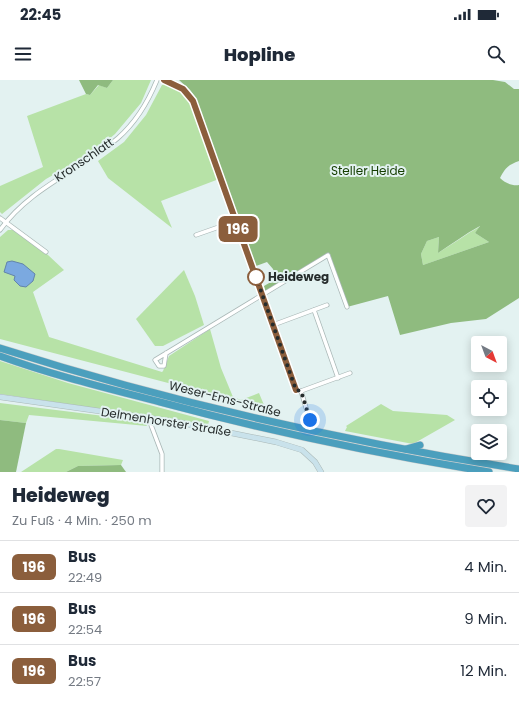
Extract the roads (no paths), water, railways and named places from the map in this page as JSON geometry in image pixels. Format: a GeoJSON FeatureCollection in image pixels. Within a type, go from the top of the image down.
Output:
{"type":"FeatureCollection","features":[{"type":"Feature","properties":{"kind":"highway","name":"Weser-Ems-Straße"},"geometry":{"type":"LineString","coordinates":[[0,348],[88,375],[191,403],[300,428],[405,449],[519,469]]}},
{"type":"Feature","properties":{"kind":"highway","name":"Weser-Ems-Straße"},"geometry":{"type":"LineString","coordinates":[[0,356],[101,387],[251,425],[401,457],[489,472]]}},
{"type":"Feature","properties":{"kind":"highway"},"geometry":{"type":"LineString","coordinates":[[405,449],[420,445]]}},
{"type":"Feature","properties":{"kind":"street","name":"Kronschlatt"},"geometry":{"type":"LineString","coordinates":[[0,230],[15,211],[30,198],[101,151],[119,137],[145,104],[157,80]]}},
{"type":"Feature","properties":{"kind":"street"},"geometry":{"type":"LineString","coordinates":[[164,80],[183,89],[193,101],[273,325],[310,420],[313,423]]}},
{"type":"Feature","properties":{"kind":"street"},"geometry":{"type":"LineString","coordinates":[[0,218],[46,252]]}},
{"type":"Feature","properties":{"kind":"street"},"geometry":{"type":"LineString","coordinates":[[196,235],[236,221]]}},
{"type":"Feature","properties":{"kind":"street"},"geometry":{"type":"LineString","coordinates":[[166,353],[328,255],[346,307]]}},
{"type":"Feature","properties":{"kind":"street"},"geometry":{"type":"LineString","coordinates":[[273,325],[327,305]]}},
{"type":"Feature","properties":{"kind":"street"},"geometry":{"type":"LineString","coordinates":[[314,310],[338,378]]}},
{"type":"Feature","properties":{"kind":"street"},"geometry":{"type":"LineString","coordinates":[[299,391],[350,373]]}},
{"type":"Feature","properties":{"kind":"street","name":"Delmenhorster Straße"},"geometry":{"type":"LineString","coordinates":[[0,397],[209,427],[294,447],[308,455],[315,462],[321,472]]}},
{"type":"Feature","properties":{"kind":"street"},"geometry":{"type":"LineString","coordinates":[[150,418],[151,425],[162,454],[162,472]]}},
{"type":"Feature","properties":{"kind":"water"},"geometry":{"type":"Polygon","coordinates":[[[12,261],[23,264],[35,274],[33,281],[26,287],[20,286],[14,280],[15,276],[4,272],[7,262],[12,261]]]}},
{"type":"Feature","properties":{"kind":"place","name":"Heideweg"},"geometry":{"type":"Point","coordinates":[256,277]}},
{"type":"Feature","properties":{"kind":"park label","name":"Steller Heide"},"geometry":{"type":"Point","coordinates":[368,171]}}]}
